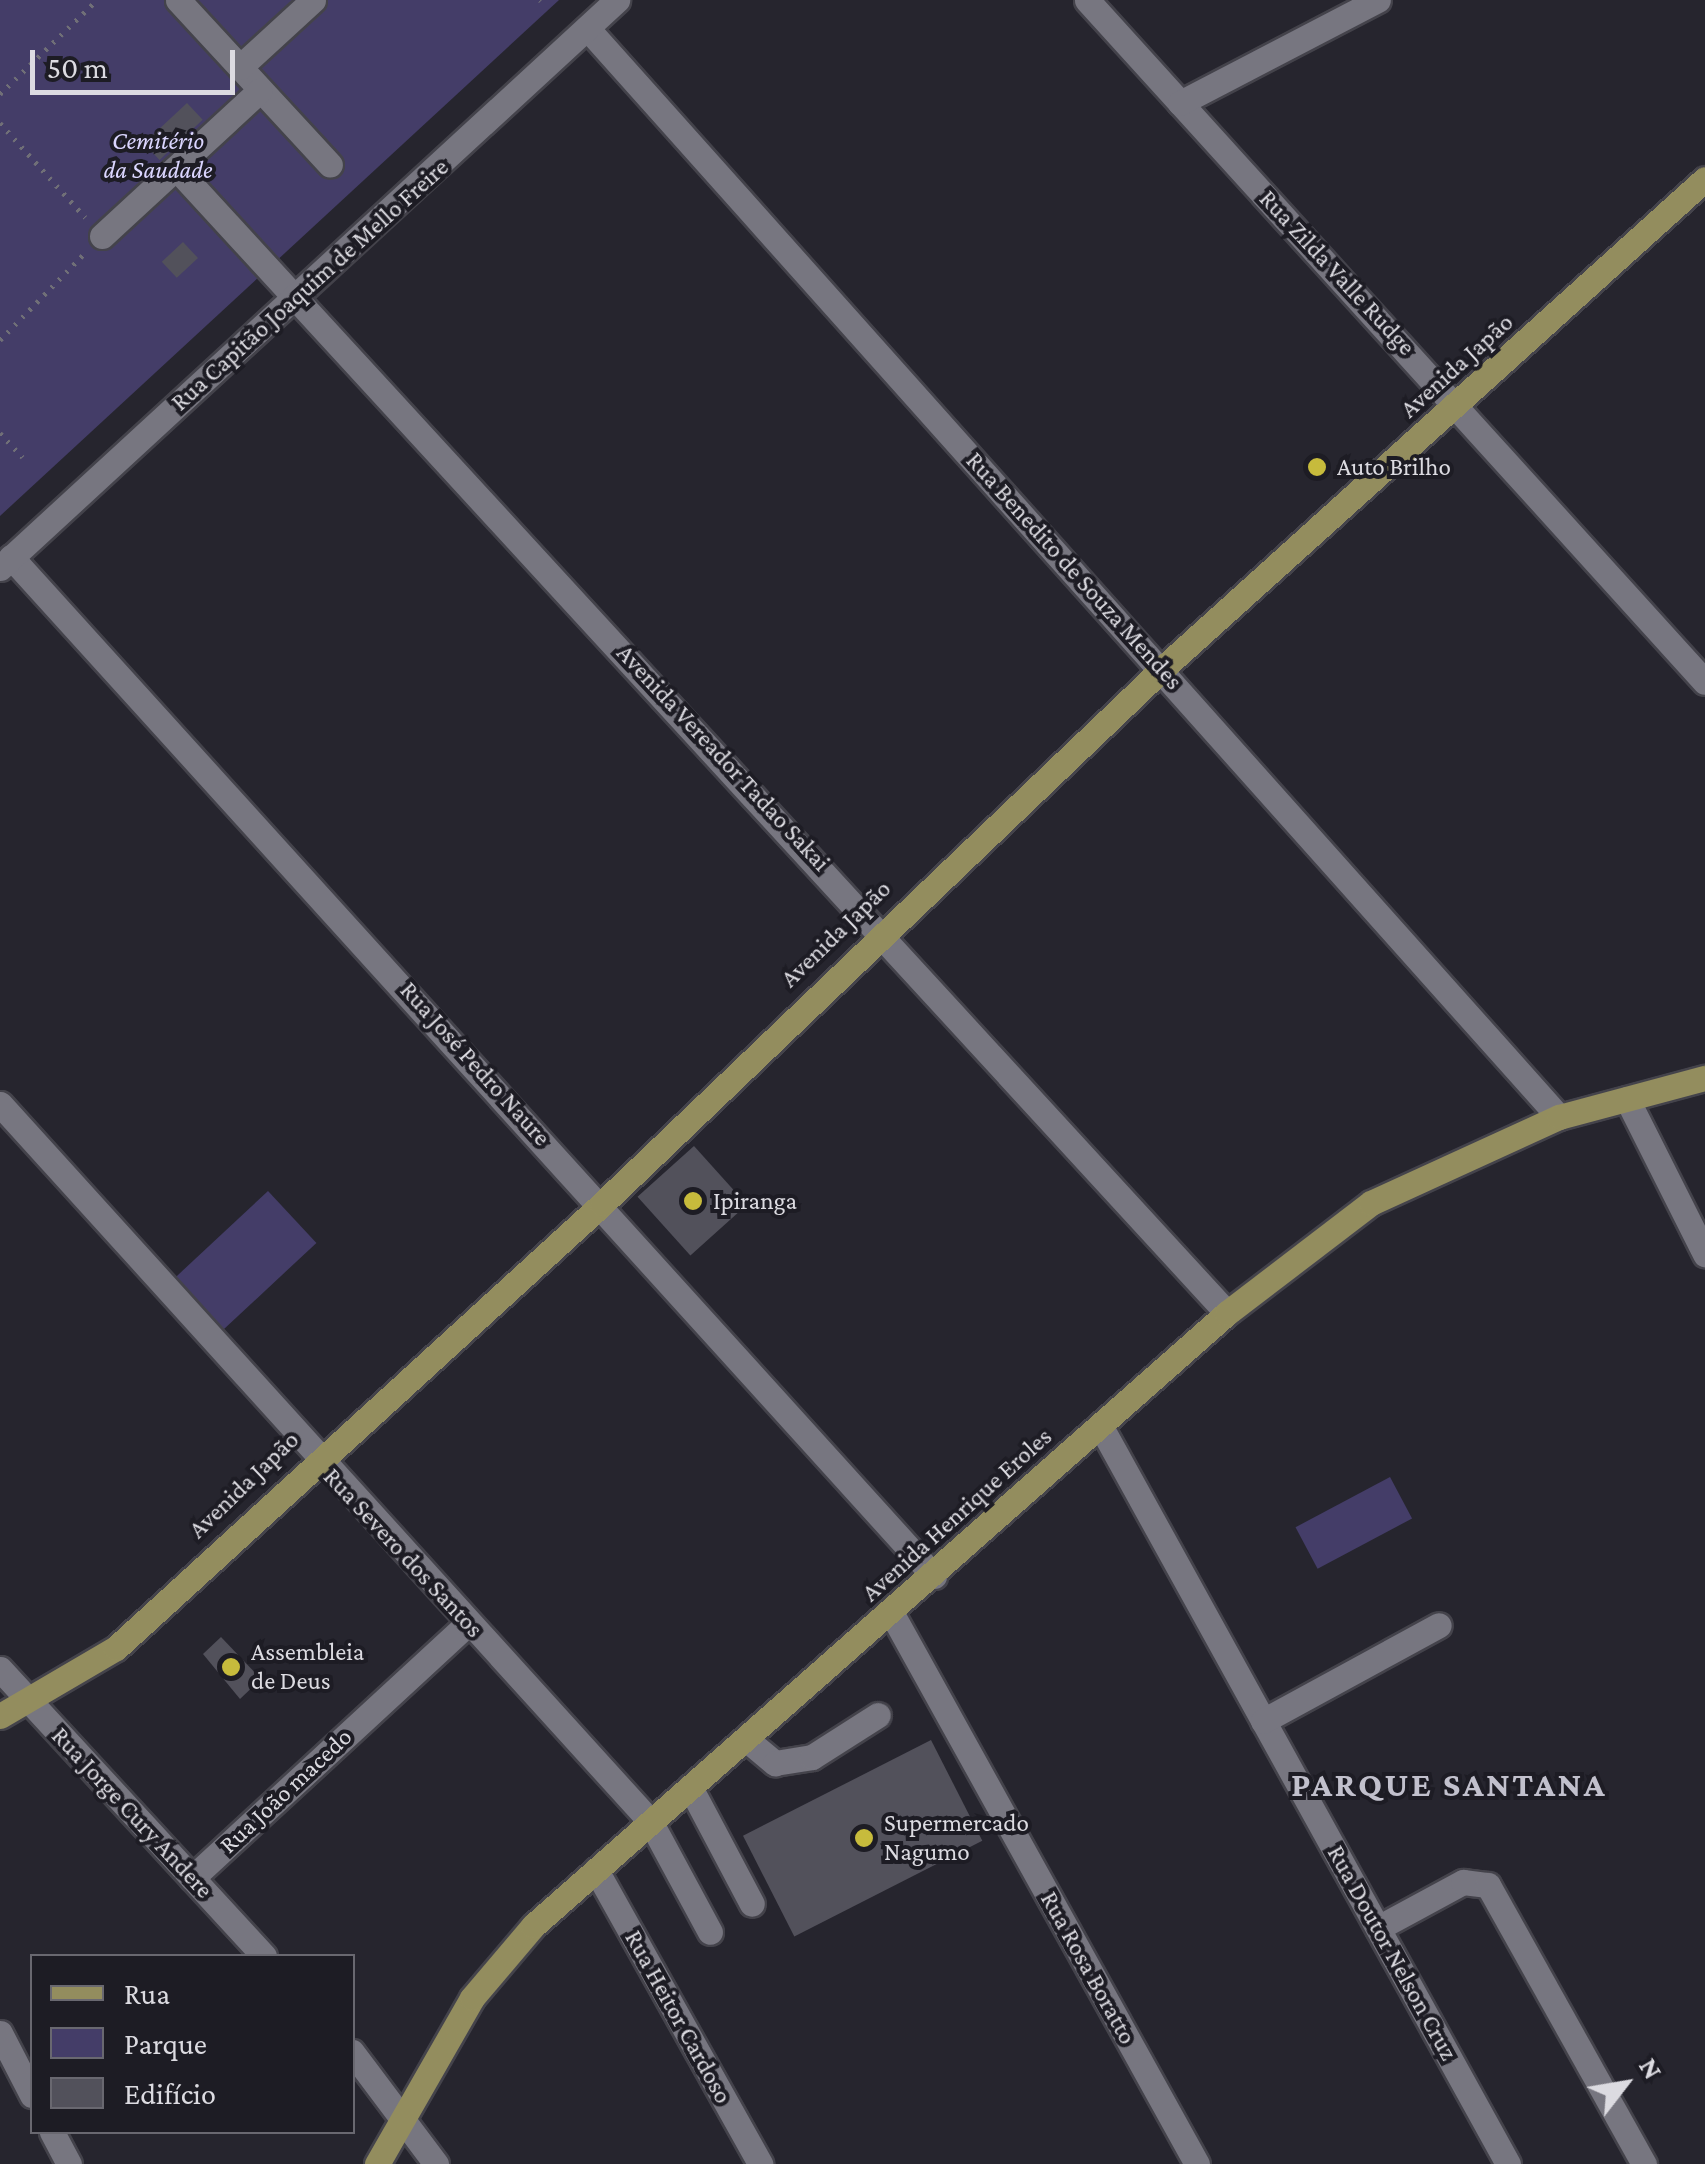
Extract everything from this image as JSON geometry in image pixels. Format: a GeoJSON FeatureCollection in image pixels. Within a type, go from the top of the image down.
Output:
{"type":"FeatureCollection","features":[{"type":"Feature","properties":{"kind":"main road","name":"Avenida Japão"},"geometry":{"type":"LineString","coordinates":[[0,1716],[32,1703],[116,1648],[314,1458],[602,1204],[883,930],[1162,669],[1705,179]]}},
{"type":"Feature","properties":{"kind":"main road","name":"Avenida Henrique Eroles"},"geometry":{"type":"LineString","coordinates":[[377,2164],[472,1998],[596,1870],[892,1614],[1227,1313],[1370,1203],[1558,1117],[1705,1078]]}},
{"type":"Feature","properties":{"kind":"street"},"geometry":{"type":"LineString","coordinates":[[178,0],[330,165]]}},
{"type":"Feature","properties":{"kind":"street"},"geometry":{"type":"LineString","coordinates":[[240,67],[313,0]]}},
{"type":"Feature","properties":{"kind":"street","name":"Rua Capitão Joaquim de Mello Freire"},"geometry":{"type":"LineString","coordinates":[[6,563],[617,0]]}},
{"type":"Feature","properties":{"kind":"street","name":"Rua Zilda Valle Rudge"},"geometry":{"type":"LineString","coordinates":[[1087,0],[1705,682]]}},
{"type":"Feature","properties":{"kind":"street"},"geometry":{"type":"LineString","coordinates":[[1180,103],[1378,0]]}},
{"type":"Feature","properties":{"kind":"street","name":"Rua Benedito de Souza Mendes"},"geometry":{"type":"LineString","coordinates":[[587,28],[1558,1117]]}},
{"type":"Feature","properties":{"kind":"street"},"geometry":{"type":"LineString","coordinates":[[102,236],[259,91]]}},
{"type":"Feature","properties":{"kind":"street","name":"Avenida Vereador Tadao Sakai"},"geometry":{"type":"LineString","coordinates":[[176,168],[883,930],[1227,1313]]}},
{"type":"Feature","properties":{"kind":"street","name":"Rua José Pedro Naure"},"geometry":{"type":"LineString","coordinates":[[6,563],[602,1204],[934,1576]]}},
{"type":"Feature","properties":{"kind":"street"},"geometry":{"type":"LineString","coordinates":[[1627,1099],[1705,1254]]}},
{"type":"Feature","properties":{"kind":"street","name":"Rua Severo dos Santos"},"geometry":{"type":"LineString","coordinates":[[0,1104],[314,1458],[650,1821],[710,1932]]}},
{"type":"Feature","properties":{"kind":"street","name":"Rua Doutor Nelson Cruz"},"geometry":{"type":"LineString","coordinates":[[1100,1427],[1508,2164]]}},
{"type":"Feature","properties":{"kind":"street","name":"Rua Rosa Boratto"},"geometry":{"type":"LineString","coordinates":[[892,1614],[1196,2164]]}},
{"type":"Feature","properties":{"kind":"street","name":"Rua João macedo"},"geometry":{"type":"LineString","coordinates":[[192,1878],[468,1624]]}},
{"type":"Feature","properties":{"kind":"street"},"geometry":{"type":"LineString","coordinates":[[1263,1721],[1439,1625]]}},
{"type":"Feature","properties":{"kind":"street","name":"Rua Jorge Cury Andere"},"geometry":{"type":"LineString","coordinates":[[0,1669],[262,1954]]}},
{"type":"Feature","properties":{"kind":"street"},"geometry":{"type":"LineString","coordinates":[[746,1739],[775,1763],[812,1757],[878,1715]]}},
{"type":"Feature","properties":{"kind":"street"},"geometry":{"type":"LineString","coordinates":[[690,1787],[752,1904]]}},
{"type":"Feature","properties":{"kind":"street","name":"Rua Heitor Cardoso"},"geometry":{"type":"LineString","coordinates":[[596,1870],[760,2164]]}},
{"type":"Feature","properties":{"kind":"street"},"geometry":{"type":"LineString","coordinates":[[1378,1928],[1463,1882],[1488,1885],[1644,2164]]}},
{"type":"Feature","properties":{"kind":"street"},"geometry":{"type":"LineString","coordinates":[[0,2033],[30,2091]]}},
{"type":"Feature","properties":{"kind":"street"},"geometry":{"type":"LineString","coordinates":[[355,2055],[406,2114],[436,2164]]}},
{"type":"Feature","properties":{"kind":"street"},"geometry":{"type":"LineString","coordinates":[[53,2134],[69,2164]]}},
{"type":"Feature","properties":{"kind":"path"},"geometry":{"type":"LineString","coordinates":[[0,94],[97,0]]}},
{"type":"Feature","properties":{"kind":"path"},"geometry":{"type":"LineString","coordinates":[[0,123],[102,236],[0,340]]}},
{"type":"Feature","properties":{"kind":"path"},"geometry":{"type":"LineString","coordinates":[[0,433],[22,456]]}},
{"type":"Feature","properties":{"kind":"green space","name":"Cemitério da Saudade"},"geometry":{"type":"Polygon","coordinates":[[[0,0],[559,0],[0,516],[0,0]]]}},
{"type":"Feature","properties":{"kind":"green space"},"geometry":{"type":"Polygon","coordinates":[[[268,1191],[316,1243],[221,1332],[173,1280],[268,1191]]]}},
{"type":"Feature","properties":{"kind":"green space"},"geometry":{"type":"Polygon","coordinates":[[[1390,1477],[1412,1518],[1318,1569],[1296,1527],[1390,1477]]]}},
{"type":"Feature","properties":{"kind":"building"},"geometry":{"type":"Polygon","coordinates":[[[187,103],[203,120],[160,160],[144,143],[187,103]]]}},
{"type":"Feature","properties":{"kind":"building"},"geometry":{"type":"Polygon","coordinates":[[[183,242],[198,258],[177,278],[162,262],[183,242]]]}},
{"type":"Feature","properties":{"kind":"building","name":"Ipiranga"},"geometry":{"type":"Polygon","coordinates":[[[694,1146],[747,1205],[690,1256],[638,1197],[694,1146]]]}},
{"type":"Feature","properties":{"kind":"building","name":"Assembleia de Deus"},"geometry":{"type":"Polygon","coordinates":[[[221,1637],[261,1679],[240,1699],[203,1654],[221,1637]]]}},
{"type":"Feature","properties":{"kind":"building","name":"Supermercado Nagumo"},"geometry":{"type":"Polygon","coordinates":[[[931,1740],[982,1841],[794,1936],[743,1836],[931,1740]]]}},
{"type":"Feature","properties":{"kind":"place","name":"Auto Brilho"},"geometry":{"type":"Point","coordinates":[1317,467]}},
{"type":"Feature","properties":{"kind":"place","name":"Ipiranga"},"geometry":{"type":"Point","coordinates":[693,1201]}},
{"type":"Feature","properties":{"kind":"place","name":"Assembleia de Deus"},"geometry":{"type":"Point","coordinates":[231,1667]}},
{"type":"Feature","properties":{"kind":"place","name":"Supermercado Nagumo"},"geometry":{"type":"Point","coordinates":[864,1838]}},
{"type":"Feature","properties":{"kind":"district","name":"PARQUE SANTANA"},"geometry":{"type":"Point","coordinates":[1449,1785]}}]}
